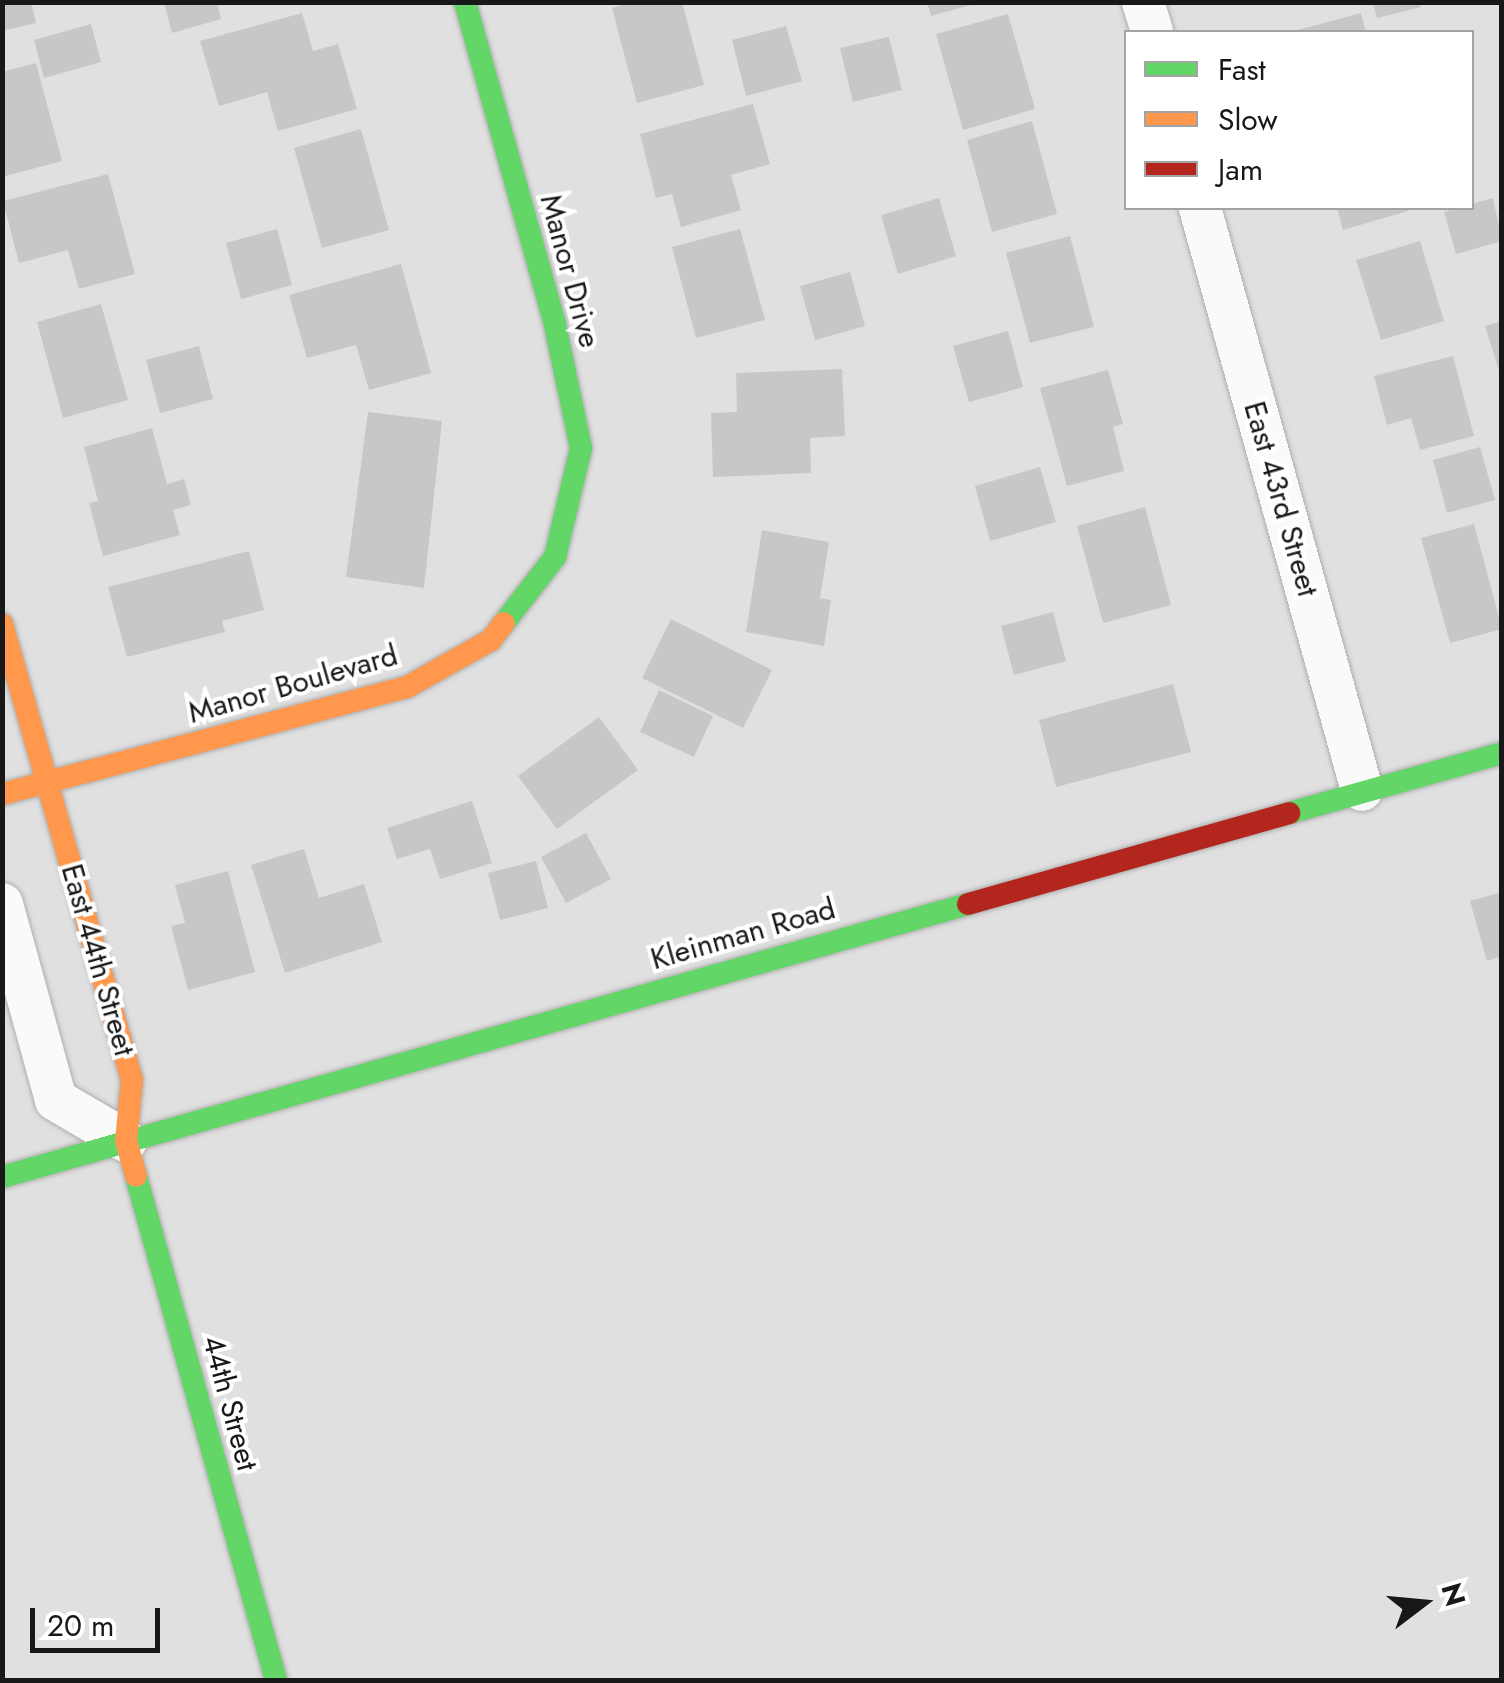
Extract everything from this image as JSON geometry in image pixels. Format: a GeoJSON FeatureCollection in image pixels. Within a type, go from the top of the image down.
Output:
{"type":"FeatureCollection","features":[{"type":"Feature","properties":{"kind":"street","name":"Manor Drive"},"geometry":{"type":"LineString","coordinates":[[465,2],[555,325],[580,448],[555,557]]}},
{"type":"Feature","properties":{"kind":"street"},"geometry":{"type":"LineString","coordinates":[[1144,2],[1151,30]]}},
{"type":"Feature","properties":{"kind":"street","name":"East 43rd Street"},"geometry":{"type":"LineString","coordinates":[[1201,210],[1362,790]]}},
{"type":"Feature","properties":{"kind":"street","name":"Manor Boulevard"},"geometry":{"type":"LineString","coordinates":[[2,794],[407,687],[491,640],[555,557]]}},
{"type":"Feature","properties":{"kind":"street","name":"East 44th Street"},"geometry":{"type":"LineString","coordinates":[[2,624],[132,1079],[126,1140]]}},
{"type":"Feature","properties":{"kind":"street","name":"Kleinman Road"},"geometry":{"type":"LineString","coordinates":[[2,1176],[1502,753]]}},
{"type":"Feature","properties":{"kind":"street"},"geometry":{"type":"LineString","coordinates":[[2,904],[56,1100],[126,1140]]}},
{"type":"Feature","properties":{"kind":"street","name":"44th Street"},"geometry":{"type":"LineString","coordinates":[[126,1140],[276,1680]]}},
{"type":"Feature","properties":{"kind":"building"},"geometry":{"type":"Polygon","coordinates":[[[2,2],[31,2],[36,23],[2,31],[2,2]]]}},
{"type":"Feature","properties":{"kind":"building"},"geometry":{"type":"Polygon","coordinates":[[[164,2],[217,2],[221,19],[172,33],[164,2]]]}},
{"type":"Feature","properties":{"kind":"building"},"geometry":{"type":"Polygon","coordinates":[[[633,2],[682,2],[704,85],[637,103],[612,8],[633,2]]]}},
{"type":"Feature","properties":{"kind":"building"},"geometry":{"type":"Polygon","coordinates":[[[927,2],[974,2],[974,4],[931,16],[927,2]]]}},
{"type":"Feature","properties":{"kind":"building"},"geometry":{"type":"Polygon","coordinates":[[[1373,2],[1419,2],[1421,7],[1377,18],[1373,2]]]}},
{"type":"Feature","properties":{"kind":"building"},"geometry":{"type":"Polygon","coordinates":[[[302,13],[313,51],[338,44],[357,109],[278,131],[267,92],[219,106],[200,41],[302,13]]]}},
{"type":"Feature","properties":{"kind":"building"},"geometry":{"type":"Polygon","coordinates":[[[1361,13],[1365,30],[1298,30],[1361,13]]]}},
{"type":"Feature","properties":{"kind":"building"},"geometry":{"type":"Polygon","coordinates":[[[1008,14],[1035,109],[963,130],[936,34],[1008,14]]]}},
{"type":"Feature","properties":{"kind":"building"},"geometry":{"type":"Polygon","coordinates":[[[91,24],[101,62],[44,78],[34,40],[91,24]]]}},
{"type":"Feature","properties":{"kind":"building"},"geometry":{"type":"Polygon","coordinates":[[[786,26],[802,81],[746,96],[732,40],[786,26]]]}},
{"type":"Feature","properties":{"kind":"building"},"geometry":{"type":"Polygon","coordinates":[[[889,37],[902,90],[853,102],[840,48],[889,37]]]}},
{"type":"Feature","properties":{"kind":"building"},"geometry":{"type":"Polygon","coordinates":[[[36,63],[62,161],[2,177],[2,72],[36,63]]]}},
{"type":"Feature","properties":{"kind":"building"},"geometry":{"type":"Polygon","coordinates":[[[753,104],[770,164],[731,175],[741,210],[681,227],[672,194],[656,198],[640,134],[753,104]]]}},
{"type":"Feature","properties":{"kind":"building"},"geometry":{"type":"Polygon","coordinates":[[[1032,121],[1057,214],[992,232],[967,140],[1032,121]]]}},
{"type":"Feature","properties":{"kind":"building"},"geometry":{"type":"Polygon","coordinates":[[[361,129],[389,230],[322,248],[294,148],[361,129]]]}},
{"type":"Feature","properties":{"kind":"building"},"geometry":{"type":"Polygon","coordinates":[[[108,174],[135,274],[79,289],[68,250],[19,263],[3,201],[108,174]]]}},
{"type":"Feature","properties":{"kind":"building"},"geometry":{"type":"Polygon","coordinates":[[[939,198],[956,256],[898,274],[881,215],[939,198]]]}},
{"type":"Feature","properties":{"kind":"building"},"geometry":{"type":"Polygon","coordinates":[[[1493,198],[1502,241],[1456,254],[1444,212],[1474,210],[1474,203],[1493,198]]]}},
{"type":"Feature","properties":{"kind":"building"},"geometry":{"type":"Polygon","coordinates":[[[1338,210],[1408,211],[1343,230],[1338,210]]]}},
{"type":"Feature","properties":{"kind":"building"},"geometry":{"type":"Polygon","coordinates":[[[277,229],[292,285],[241,299],[226,243],[277,229]]]}},
{"type":"Feature","properties":{"kind":"building"},"geometry":{"type":"Polygon","coordinates":[[[740,229],[765,320],[696,338],[672,247],[740,229]]]}},
{"type":"Feature","properties":{"kind":"building"},"geometry":{"type":"Polygon","coordinates":[[[1070,236],[1094,327],[1030,343],[1006,253],[1070,236]]]}},
{"type":"Feature","properties":{"kind":"building"},"geometry":{"type":"Polygon","coordinates":[[[1420,241],[1444,321],[1381,340],[1356,260],[1420,241]]]}},
{"type":"Feature","properties":{"kind":"building"},"geometry":{"type":"Polygon","coordinates":[[[401,264],[431,373],[369,390],[356,345],[307,358],[289,295],[401,264]]]}},
{"type":"Feature","properties":{"kind":"building"},"geometry":{"type":"Polygon","coordinates":[[[850,272],[865,326],[815,340],[800,286],[850,272]]]}},
{"type":"Feature","properties":{"kind":"building"},"geometry":{"type":"Polygon","coordinates":[[[101,304],[128,400],[63,418],[37,322],[101,304]]]}},
{"type":"Feature","properties":{"kind":"building"},"geometry":{"type":"Polygon","coordinates":[[[1502,321],[1502,377],[1501,377],[1485,326],[1502,321]]]}},
{"type":"Feature","properties":{"kind":"building"},"geometry":{"type":"Polygon","coordinates":[[[1008,331],[1023,387],[969,402],[953,346],[1008,331]]]}},
{"type":"Feature","properties":{"kind":"building"},"geometry":{"type":"Polygon","coordinates":[[[199,346],[213,399],[160,413],[146,360],[199,346]]]}},
{"type":"Feature","properties":{"kind":"building"},"geometry":{"type":"Polygon","coordinates":[[[1453,356],[1474,436],[1420,450],[1411,418],[1387,425],[1374,376],[1453,356]]]}},
{"type":"Feature","properties":{"kind":"building"},"geometry":{"type":"Polygon","coordinates":[[[842,369],[845,436],[810,438],[811,473],[713,477],[711,413],[737,412],[736,373],[842,369]]]}},
{"type":"Feature","properties":{"kind":"building"},"geometry":{"type":"Polygon","coordinates":[[[1108,370],[1123,424],[1113,427],[1124,471],[1067,486],[1040,388],[1108,370]]]}},
{"type":"Feature","properties":{"kind":"building"},"geometry":{"type":"Polygon","coordinates":[[[368,412],[442,421],[424,588],[346,577],[368,412]]]}},
{"type":"Feature","properties":{"kind":"building"},"geometry":{"type":"Polygon","coordinates":[[[152,428],[167,484],[184,479],[191,505],[173,510],[180,535],[103,556],[89,503],[98,501],[84,447],[152,428]]]}},
{"type":"Feature","properties":{"kind":"building"},"geometry":{"type":"Polygon","coordinates":[[[1480,447],[1495,500],[1447,513],[1433,460],[1480,447]]]}},
{"type":"Feature","properties":{"kind":"building"},"geometry":{"type":"Polygon","coordinates":[[[1040,467],[1056,522],[990,541],[975,486],[1040,467]]]}},
{"type":"Feature","properties":{"kind":"building"},"geometry":{"type":"Polygon","coordinates":[[[1145,507],[1171,605],[1103,623],[1077,526],[1145,507]]]}},
{"type":"Feature","properties":{"kind":"building"},"geometry":{"type":"Polygon","coordinates":[[[1474,524],[1502,629],[1450,643],[1421,538],[1474,524]]]}},
{"type":"Feature","properties":{"kind":"building"},"geometry":{"type":"Polygon","coordinates":[[[762,530],[829,542],[820,598],[831,600],[824,646],[746,632],[762,530]]]}},
{"type":"Feature","properties":{"kind":"building"},"geometry":{"type":"Polygon","coordinates":[[[249,551],[264,610],[222,621],[225,632],[127,657],[108,587],[249,551]]]}},
{"type":"Feature","properties":{"kind":"building"},"geometry":{"type":"Polygon","coordinates":[[[1053,612],[1066,661],[1014,675],[1001,626],[1053,612]]]}},
{"type":"Feature","properties":{"kind":"building"},"geometry":{"type":"Polygon","coordinates":[[[671,619],[772,670],[743,728],[642,678],[671,619]]]}},
{"type":"Feature","properties":{"kind":"building"},"geometry":{"type":"Polygon","coordinates":[[[1173,684],[1191,752],[1056,787],[1039,720],[1173,684]]]}},
{"type":"Feature","properties":{"kind":"building"},"geometry":{"type":"Polygon","coordinates":[[[659,690],[713,716],[694,757],[640,732],[659,690]]]}},
{"type":"Feature","properties":{"kind":"building"},"geometry":{"type":"Polygon","coordinates":[[[599,717],[638,770],[557,829],[518,776],[599,717]]]}},
{"type":"Feature","properties":{"kind":"building"},"geometry":{"type":"Polygon","coordinates":[[[472,801],[492,863],[440,879],[430,849],[397,859],[387,828],[472,801]]]}},
{"type":"Feature","properties":{"kind":"building"},"geometry":{"type":"Polygon","coordinates":[[[586,833],[611,879],[566,903],[541,857],[586,833]]]}},
{"type":"Feature","properties":{"kind":"building"},"geometry":{"type":"Polygon","coordinates":[[[304,849],[319,898],[364,884],[382,942],[285,973],[251,865],[304,849]]]}},
{"type":"Feature","properties":{"kind":"building"},"geometry":{"type":"Polygon","coordinates":[[[536,861],[548,908],[500,920],[488,873],[536,861]]]}},
{"type":"Feature","properties":{"kind":"building"},"geometry":{"type":"Polygon","coordinates":[[[228,871],[255,972],[188,990],[171,926],[185,923],[175,885],[228,871]]]}},
{"type":"Feature","properties":{"kind":"building"},"geometry":{"type":"Polygon","coordinates":[[[1502,892],[1502,956],[1487,961],[1470,901],[1502,892]]]}},
{"type":"Feature","properties":{"kind":"traffic: fast"},"geometry":{"type":"LineString","coordinates":[[465,2],[555,325],[581,448],[555,557],[504,623]]}},
{"type":"Feature","properties":{"kind":"traffic: fast"},"geometry":{"type":"LineString","coordinates":[[1289,813],[1502,753]]}},
{"type":"Feature","properties":{"kind":"traffic: fast"},"geometry":{"type":"LineString","coordinates":[[2,1177],[968,904]]}},
{"type":"Feature","properties":{"kind":"traffic: fast"},"geometry":{"type":"LineString","coordinates":[[136,1176],[276,1680]]}},
{"type":"Feature","properties":{"kind":"traffic: slow"},"geometry":{"type":"LineString","coordinates":[[2,794],[407,687],[491,640],[504,623]]}},
{"type":"Feature","properties":{"kind":"traffic: slow"},"geometry":{"type":"LineString","coordinates":[[2,624],[132,1079],[126,1141],[136,1176]]}},
{"type":"Feature","properties":{"kind":"traffic: jam"},"geometry":{"type":"LineString","coordinates":[[968,904],[1289,813]]}}]}
